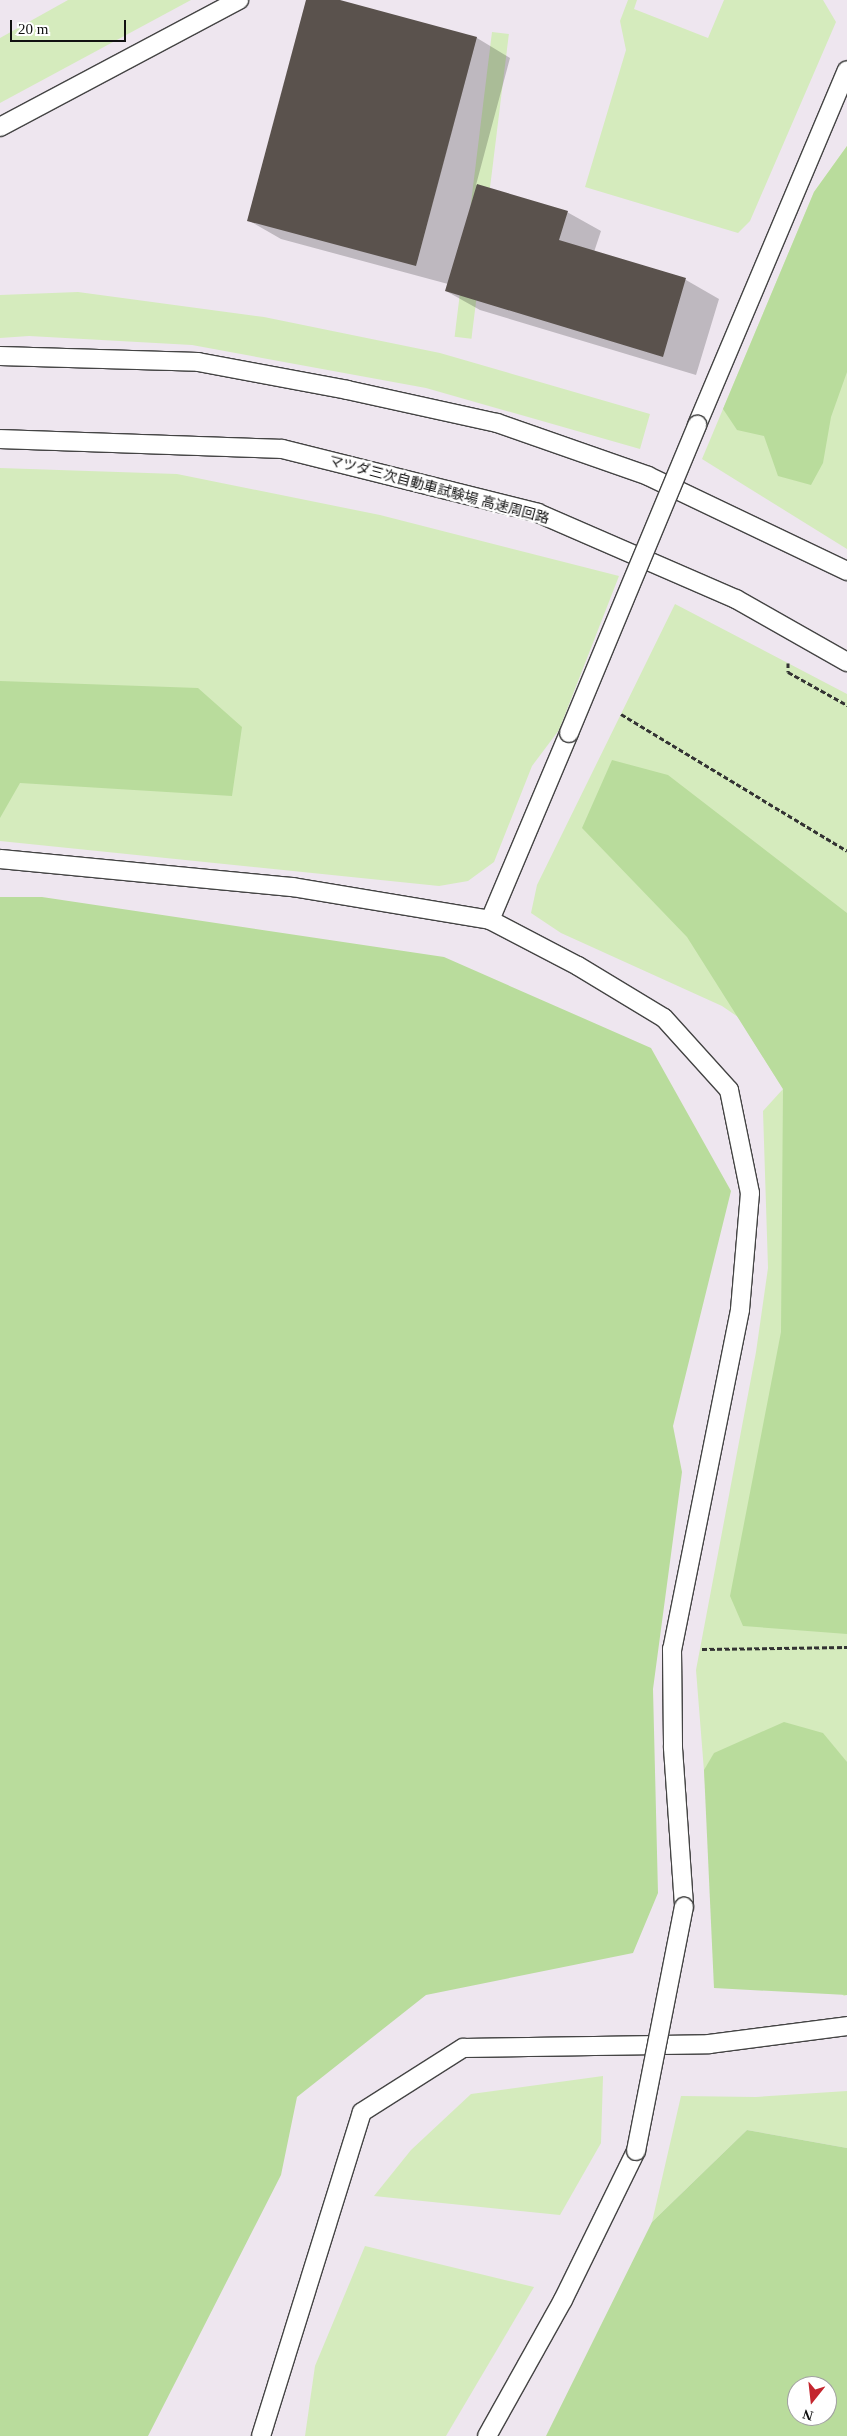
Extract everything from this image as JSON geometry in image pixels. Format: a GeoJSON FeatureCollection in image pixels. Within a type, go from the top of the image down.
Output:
{"type":"FeatureCollection","features":[{"type":"Feature","properties":{"kind":"lane"},"geometry":{"type":"LineString","coordinates":[[0,127],[239,0]]}},
{"type":"Feature","properties":{"kind":"lane"},"geometry":{"type":"LineString","coordinates":[[490,920],[697,425],[843,92],[847,70]]}},
{"type":"Feature","properties":{"kind":"lane"},"geometry":{"type":"LineString","coordinates":[[0,356],[198,362],[347,390],[497,423],[648,476],[847,571]]}},
{"type":"Feature","properties":{"kind":"lane","name":"マツダ三次自動車試験場 高速周回路"},"geometry":{"type":"LineString","coordinates":[[0,439],[282,449],[538,513],[736,600],[847,662]]}},
{"type":"Feature","properties":{"kind":"lane"},"geometry":{"type":"LineString","coordinates":[[0,859],[293,887],[490,920],[578,966],[664,1018],[729,1090],[750,1193],[740,1310],[672,1649],[673,1748],[684,1907],[636,2150],[563,2300],[487,2436]]}},
{"type":"Feature","properties":{"kind":"lane"},"geometry":{"type":"LineString","coordinates":[[261,2436],[362,2112],[463,2048],[708,2044],[847,2026]]}},
{"type":"Feature","properties":{"kind":"path"},"geometry":{"type":"LineString","coordinates":[[621,714],[847,851]]}},
{"type":"Feature","properties":{"kind":"path"},"geometry":{"type":"LineString","coordinates":[[672,1649],[847,1647]]}},
{"type":"Feature","properties":{"kind":"shaded area"},"geometry":{"type":"Polygon","coordinates":[[[0,0],[847,0],[847,2436],[0,2436],[0,0]]]}},
{"type":"Feature","properties":{"kind":"green space"},"geometry":{"type":"Polygon","coordinates":[[[68,0],[191,0],[0,103],[0,38],[68,0]]]}},
{"type":"Feature","properties":{"kind":"green space"},"geometry":{"type":"Polygon","coordinates":[[[628,0],[637,0],[634,9],[708,38],[724,0],[823,0],[836,22],[750,221],[738,233],[585,187],[626,50],[620,21],[628,0]]]}},
{"type":"Feature","properties":{"kind":"green space"},"geometry":{"type":"Polygon","coordinates":[[[492,32],[509,34],[471,339],[455,337],[492,32]]]}},
{"type":"Feature","properties":{"kind":"green space"},"geometry":{"type":"Polygon","coordinates":[[[847,146],[847,549],[702,459],[814,192],[847,146]]]}},
{"type":"Feature","properties":{"kind":"green space"},"geometry":{"type":"Polygon","coordinates":[[[847,146],[847,372],[831,417],[823,463],[811,485],[778,476],[764,436],[737,430],[723,409],[814,192],[847,146]]]}},
{"type":"Feature","properties":{"kind":"green space"},"geometry":{"type":"Polygon","coordinates":[[[78,292],[264,317],[440,353],[650,414],[640,449],[426,388],[192,345],[29,336],[0,338],[0,295],[78,292]]]}},
{"type":"Feature","properties":{"kind":"green space"},"geometry":{"type":"Polygon","coordinates":[[[0,468],[177,474],[380,515],[619,576],[559,730],[532,766],[494,862],[468,881],[439,886],[0,841],[0,468]]]}},
{"type":"Feature","properties":{"kind":"green space"},"geometry":{"type":"Polygon","coordinates":[[[675,604],[847,694],[847,1995],[844,1996],[712,1872],[696,1670],[756,1352],[768,1268],[763,1111],[783,1089],[738,1017],[722,1006],[561,933],[531,913],[537,885],[675,604]]]}},
{"type":"Feature","properties":{"kind":"green space"},"geometry":{"type":"Polygon","coordinates":[[[0,681],[198,688],[242,727],[232,796],[20,783],[0,818],[0,681]]]}},
{"type":"Feature","properties":{"kind":"green space"},"geometry":{"type":"Polygon","coordinates":[[[612,760],[668,775],[847,913],[847,1634],[743,1626],[730,1596],[781,1332],[783,1089],[687,937],[582,828],[612,760]]]}},
{"type":"Feature","properties":{"kind":"green space"},"geometry":{"type":"Polygon","coordinates":[[[0,897],[42,897],[444,957],[651,1048],[731,1191],[673,1426],[682,1472],[653,1689],[658,1893],[633,1953],[426,1995],[297,2097],[281,2175],[148,2436],[0,2436],[0,897]]]}},
{"type":"Feature","properties":{"kind":"green space"},"geometry":{"type":"Polygon","coordinates":[[[784,1722],[823,1733],[847,1762],[847,1995],[714,1988],[704,1770],[714,1753],[784,1722]]]}},
{"type":"Feature","properties":{"kind":"green space"},"geometry":{"type":"Polygon","coordinates":[[[603,2076],[601,2143],[560,2215],[374,2196],[411,2150],[471,2094],[603,2076]]]}},
{"type":"Feature","properties":{"kind":"green space"},"geometry":{"type":"Polygon","coordinates":[[[847,2091],[847,2148],[747,2130],[652,2222],[681,2096],[756,2097],[847,2091]]]}},
{"type":"Feature","properties":{"kind":"green space"},"geometry":{"type":"Polygon","coordinates":[[[747,2130],[847,2148],[847,2436],[546,2436],[652,2222],[747,2130]]]}},
{"type":"Feature","properties":{"kind":"green space"},"geometry":{"type":"Polygon","coordinates":[[[365,2246],[534,2287],[446,2436],[305,2436],[315,2366],[365,2246]]]}},
{"type":"Feature","properties":{"kind":"building"},"geometry":{"type":"Polygon","coordinates":[[[306,0],[340,0],[477,37],[416,266],[247,221],[306,0]]]}},
{"type":"Feature","properties":{"kind":"building"},"geometry":{"type":"Polygon","coordinates":[[[477,184],[568,211],[559,240],[686,278],[663,357],[445,291],[477,184]]]}}]}
